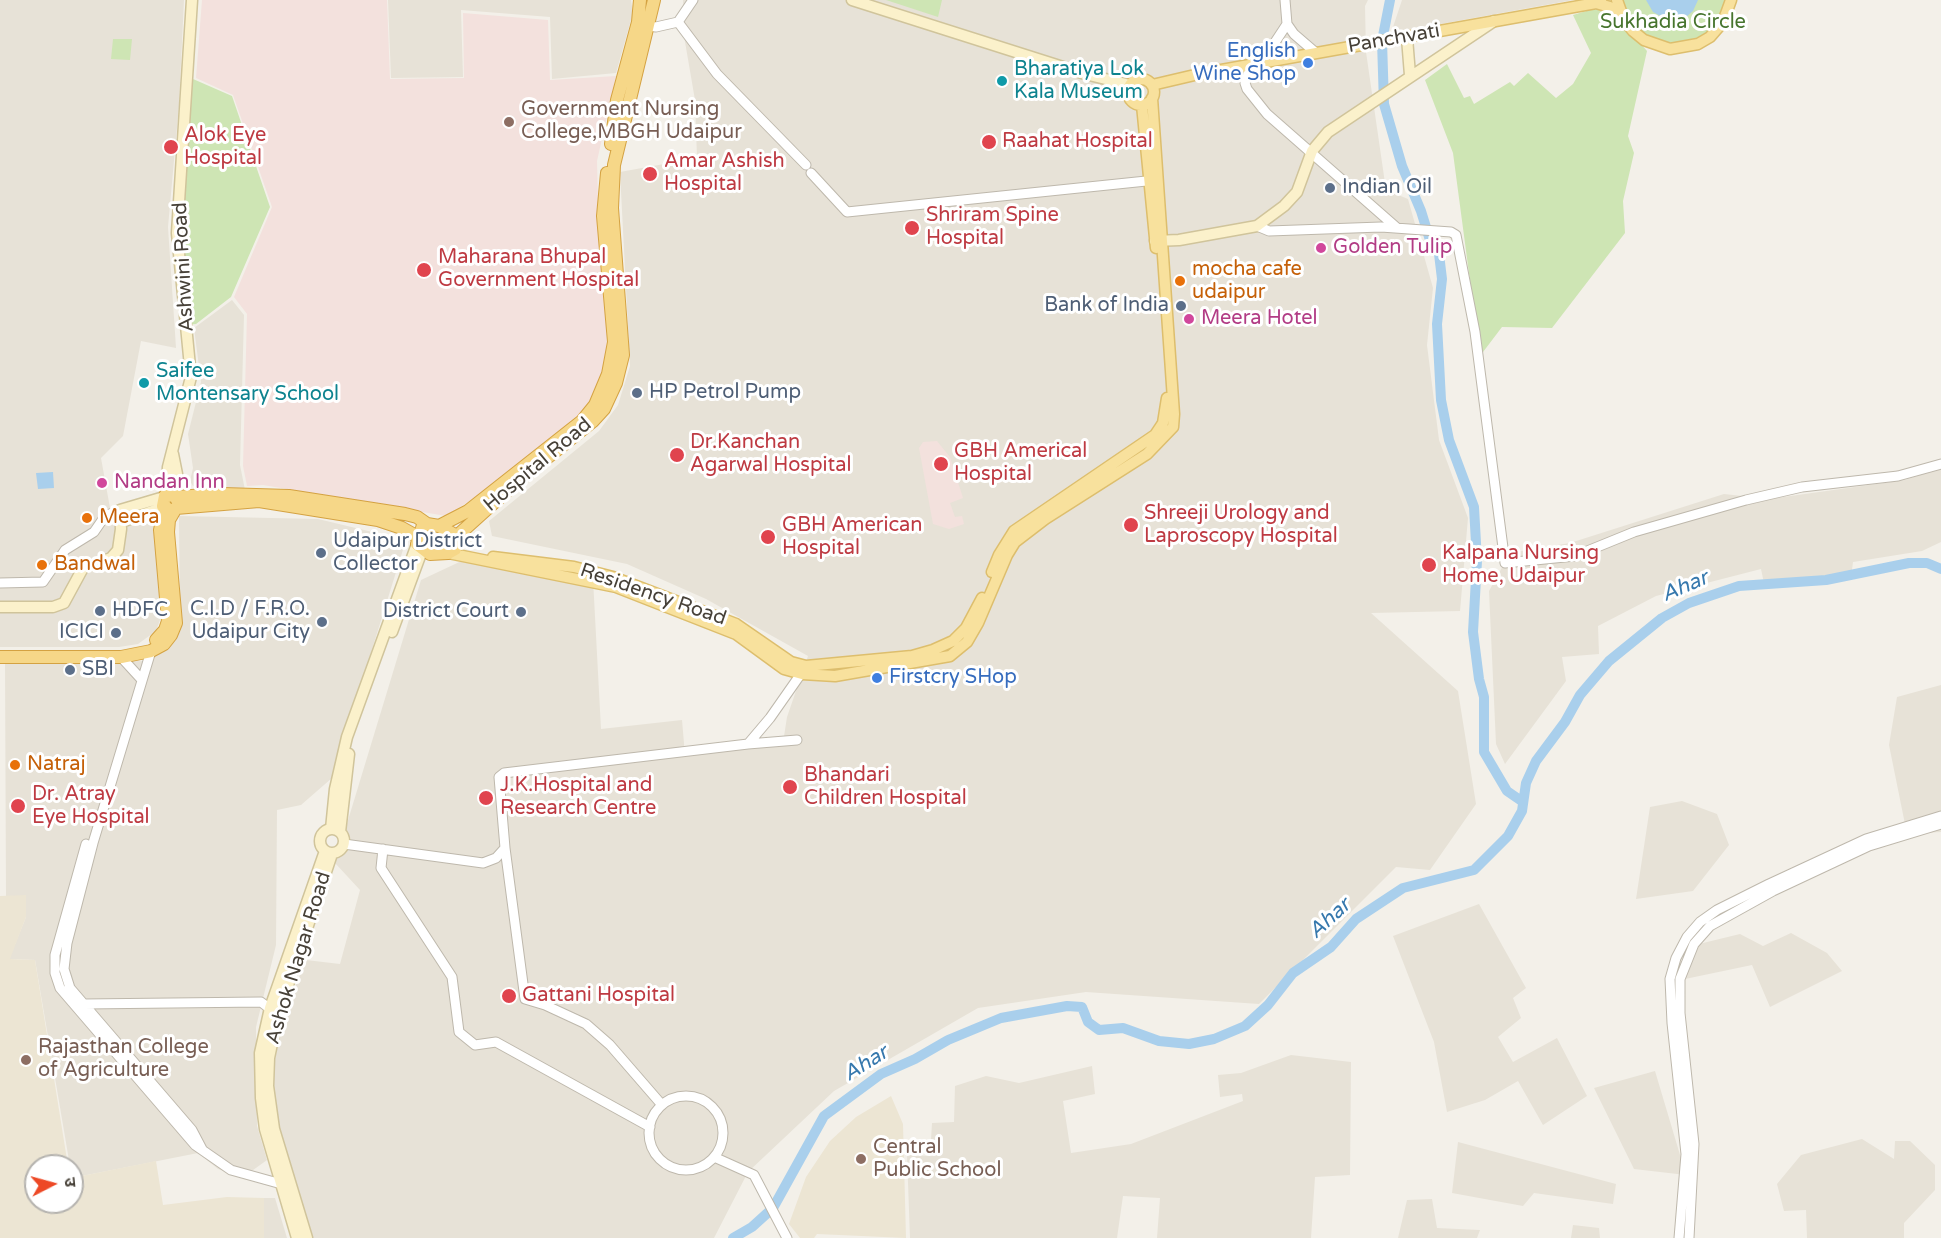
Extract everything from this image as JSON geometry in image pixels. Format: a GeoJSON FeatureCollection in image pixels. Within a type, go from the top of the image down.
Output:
{"type":"FeatureCollection","features":[{"type":"Feature","properties":{"kind":"highway"},"geometry":{"type":"LineString","coordinates":[[419,543],[423,525],[433,525],[468,511],[524,464],[582,421],[595,405],[608,374],[614,342],[603,216],[604,195],[617,100],[638,22],[640,0]]}},
{"type":"Feature","properties":{"kind":"highway","name":"Hospital Road"},"geometry":{"type":"LineString","coordinates":[[453,546],[518,481],[593,421],[604,409],[616,382],[623,355],[612,208],[614,165],[654,0]]}},
{"type":"Feature","properties":{"kind":"highway"},"geometry":{"type":"LineString","coordinates":[[223,494],[289,496],[405,514],[433,525],[453,546],[430,554],[402,528],[378,520],[259,501],[170,502],[223,494]]}},
{"type":"Feature","properties":{"kind":"highway"},"geometry":{"type":"LineString","coordinates":[[0,650],[111,651],[138,647],[159,638],[168,621],[160,530],[170,502]]}},
{"type":"Feature","properties":{"kind":"highway"},"geometry":{"type":"LineString","coordinates":[[0,657],[121,657],[151,651],[168,640],[176,623],[168,532],[170,502]]}},
{"type":"Feature","properties":{"kind":"main road","name":"Ashwini Road"},"geometry":{"type":"LineString","coordinates":[[170,502],[166,476],[190,377],[177,233],[192,0]]}},
{"type":"Feature","properties":{"kind":"main road"},"geometry":{"type":"LineString","coordinates":[[852,0],[1085,74],[1130,85],[1141,79],[1152,85],[1147,101],[1135,103],[1129,97],[1130,85]]}},
{"type":"Feature","properties":{"kind":"main road"},"geometry":{"type":"LineString","coordinates":[[1617,0],[1624,20]]}},
{"type":"Feature","properties":{"kind":"main road","name":"Panchvati"},"geometry":{"type":"LineString","coordinates":[[1152,85],[1193,75],[1598,2],[1610,7],[1633,31],[1650,43],[1670,49],[1684,48],[1698,44],[1717,30],[1732,1]]}},
{"type":"Feature","properties":{"kind":"main road"},"geometry":{"type":"LineString","coordinates":[[1159,241],[1196,238],[1257,226],[1284,206],[1297,192],[1312,151],[1328,132],[1366,104],[1495,21]]}},
{"type":"Feature","properties":{"kind":"main road"},"geometry":{"type":"LineString","coordinates":[[1406,38],[1408,77]]}},
{"type":"Feature","properties":{"kind":"main road","name":"Residency Road"},"geometry":{"type":"LineString","coordinates":[[453,546],[478,555],[574,567],[653,597],[736,624],[804,670],[912,656],[933,651],[953,641],[966,628],[981,600],[999,555],[1014,531],[1155,435],[1167,411],[1159,241],[1147,101]]}},
{"type":"Feature","properties":{"kind":"main road"},"geometry":{"type":"LineString","coordinates":[[121,516],[134,507],[170,502]]}},
{"type":"Feature","properties":{"kind":"main road"},"geometry":{"type":"LineString","coordinates":[[121,516],[170,502]]}},
{"type":"Feature","properties":{"kind":"main road"},"geometry":{"type":"LineString","coordinates":[[0,607],[62,605],[83,568],[114,556],[120,544],[121,516]]}},
{"type":"Feature","properties":{"kind":"main road"},"geometry":{"type":"LineString","coordinates":[[335,830],[324,832],[320,839],[328,852],[339,852],[344,844],[335,830],[349,756],[356,728],[419,543]]}},
{"type":"Feature","properties":{"kind":"main road","name":"Ashok Nagar Road"},"geometry":{"type":"LineString","coordinates":[[307,1238],[285,1185],[269,1098],[269,1058],[274,1012],[328,852]]}},
{"type":"Feature","properties":{"kind":"main road"},"geometry":{"type":"LineString","coordinates":[[285,1185],[297,1238]]}},
{"type":"Feature","properties":{"kind":"street"},"geometry":{"type":"LineString","coordinates":[[647,26],[656,27],[678,22],[693,0]]}},
{"type":"Feature","properties":{"kind":"street"},"geometry":{"type":"LineString","coordinates":[[1285,0],[1287,24],[1294,34],[1316,53]]}},
{"type":"Feature","properties":{"kind":"street"},"geometry":{"type":"LineString","coordinates":[[678,22],[717,74],[847,212],[1153,181]]}},
{"type":"Feature","properties":{"kind":"street"},"geometry":{"type":"LineString","coordinates":[[1287,24],[1256,65],[1245,83],[1247,89],[1282,128],[1312,151],[1397,228]]}},
{"type":"Feature","properties":{"kind":"street"},"geometry":{"type":"LineString","coordinates":[[1257,226],[1269,231],[1419,229],[1450,232],[1456,236],[1461,249],[1475,333],[1505,563],[1575,556],[1635,532],[1736,503],[1802,487],[1898,476],[1941,464]]}},
{"type":"Feature","properties":{"kind":"street"},"geometry":{"type":"LineString","coordinates":[[0,583],[43,582],[65,550],[94,532],[105,516],[121,516]]}},
{"type":"Feature","properties":{"kind":"street"},"geometry":{"type":"LineString","coordinates":[[151,651],[96,831],[64,957],[68,984],[84,1008],[192,1130],[202,1149],[231,1170],[285,1185]]}},
{"type":"Feature","properties":{"kind":"street"},"geometry":{"type":"LineString","coordinates":[[121,657],[142,680]]}},
{"type":"Feature","properties":{"kind":"street"},"geometry":{"type":"LineString","coordinates":[[748,744],[804,670]]}},
{"type":"Feature","properties":{"kind":"street"},"geometry":{"type":"LineString","coordinates":[[662,1105],[610,1045],[586,1024],[545,1005],[525,999],[505,848],[499,777],[504,773],[797,740]]}},
{"type":"Feature","properties":{"kind":"street"},"geometry":{"type":"LineString","coordinates":[[1679,1238],[1686,1154],[1670,979],[1676,958],[1687,937],[1700,922],[1717,910],[1769,884],[1866,839],[1941,816]]}},
{"type":"Feature","properties":{"kind":"street"},"geometry":{"type":"LineString","coordinates":[[1689,1238],[1694,1144],[1680,1013],[1680,979],[1694,944],[1710,926],[1773,891],[1869,846],[1941,824]]}},
{"type":"Feature","properties":{"kind":"street"},"geometry":{"type":"LineString","coordinates":[[344,844],[483,862],[496,858],[505,848]]}},
{"type":"Feature","properties":{"kind":"street"},"geometry":{"type":"LineString","coordinates":[[383,849],[381,868],[452,977],[459,1032],[475,1045],[496,1042],[650,1127]]}},
{"type":"Feature","properties":{"kind":"street"},"geometry":{"type":"LineString","coordinates":[[84,1008],[106,1004],[261,1002],[274,1012]]}},
{"type":"Feature","properties":{"kind":"street"},"geometry":{"type":"LineString","coordinates":[[684,1096],[696,1098],[712,1107],[719,1118],[722,1131],[719,1150],[704,1166],[690,1170],[667,1166],[657,1157],[650,1143],[650,1127],[652,1117],[662,1105],[684,1096]]}},
{"type":"Feature","properties":{"kind":"street"},"geometry":{"type":"LineString","coordinates":[[714,1157],[754,1175],[787,1238]]}},
{"type":"Feature","properties":{"kind":"shaded area"},"geometry":{"type":"Polygon","coordinates":[[[0,0],[184,0],[179,105],[168,227],[176,348],[141,341],[123,436],[101,458],[110,508],[135,520],[156,517],[160,620],[156,631],[138,644],[119,647],[0,647],[0,0]]]}},
{"type":"Feature","properties":{"kind":"shaded area","name":"Maharana Bhupal Government Hospital"},"geometry":{"type":"Polygon","coordinates":[[[202,0],[387,0],[390,79],[464,78],[463,13],[548,20],[550,80],[616,76],[597,161],[599,243],[607,330],[606,360],[593,400],[574,421],[471,500],[446,516],[263,485],[247,486],[243,466],[247,314],[234,297],[272,207],[233,95],[196,78],[202,0]]]}},
{"type":"Feature","properties":{"kind":"shaded area"},"geometry":{"type":"Polygon","coordinates":[[[388,0],[631,0],[633,13],[616,73],[552,79],[550,17],[461,10],[463,77],[391,78],[388,0]]]}},
{"type":"Feature","properties":{"kind":"shaded area"},"geometry":{"type":"Polygon","coordinates":[[[683,0],[1368,0],[1365,6],[1366,52],[1386,190],[1408,199],[1433,288],[1427,345],[1439,440],[1468,518],[1460,611],[1371,613],[1458,691],[1476,804],[1430,870],[1396,867],[1259,1004],[1086,992],[978,1008],[834,1091],[748,1172],[714,1238],[309,1238],[284,1154],[271,1077],[285,1012],[306,960],[340,964],[360,890],[335,863],[421,580],[470,557],[593,579],[601,729],[682,720],[685,755],[783,743],[787,717],[808,656],[706,599],[627,564],[492,536],[489,521],[599,431],[618,405],[630,366],[620,172],[697,158],[695,100],[684,36],[683,0]]]}},
{"type":"Feature","properties":{"kind":"shaded area"},"geometry":{"type":"Polygon","coordinates":[[[1402,0],[1573,0],[1391,33],[1402,0]]]}},
{"type":"Feature","properties":{"kind":"shaded area"},"geometry":{"type":"Polygon","coordinates":[[[232,300],[244,315],[240,465],[245,490],[204,490],[193,486],[190,481],[193,468],[188,434],[201,382],[194,328],[232,300]]]}},
{"type":"Feature","properties":{"kind":"shaded area"},"geometry":{"type":"Polygon","coordinates":[[[937,441],[950,457],[963,498],[950,503],[955,517],[962,516],[964,524],[949,529],[933,524],[919,448],[923,442],[937,441]]]}},
{"type":"Feature","properties":{"kind":"shaded area"},"geometry":{"type":"Polygon","coordinates":[[[1941,468],[1941,542],[1922,551],[1853,562],[1851,578],[1765,588],[1761,569],[1656,596],[1598,626],[1599,654],[1562,657],[1566,681],[1505,764],[1496,744],[1489,591],[1510,553],[1570,543],[1724,494],[1769,499],[1905,480],[1941,468]]]}},
{"type":"Feature","properties":{"kind":"shaded area"},"geometry":{"type":"Polygon","coordinates":[[[179,516],[318,519],[406,540],[332,778],[301,805],[277,810],[276,945],[256,1027],[257,1126],[267,1160],[242,1178],[218,1169],[198,1153],[84,1176],[84,1154],[68,1154],[35,960],[9,959],[26,917],[26,896],[6,896],[5,663],[147,661],[170,648],[180,626],[179,516]]]}},
{"type":"Feature","properties":{"kind":"shaded area"},"geometry":{"type":"Polygon","coordinates":[[[1941,685],[1941,832],[1907,834],[1889,745],[1897,697],[1941,685]]]}},
{"type":"Feature","properties":{"kind":"shaded area"},"geometry":{"type":"Polygon","coordinates":[[[1682,801],[1717,814],[1729,845],[1693,891],[1636,899],[1650,807],[1682,801]]]}},
{"type":"Feature","properties":{"kind":"shaded area","name":"Rajasthan College of Agriculture"},"geometry":{"type":"Polygon","coordinates":[[[26,895],[26,917],[10,959],[35,960],[66,1154],[24,1154],[24,1214],[84,1214],[84,1176],[156,1161],[163,1205],[227,1197],[264,1198],[264,1238],[0,1238],[0,896],[26,895]]]}},
{"type":"Feature","properties":{"kind":"shaded area"},"geometry":{"type":"Polygon","coordinates":[[[1479,904],[1526,988],[1513,998],[1521,1018],[1498,1037],[1513,1062],[1557,1038],[1587,1096],[1543,1125],[1518,1081],[1485,1100],[1447,1112],[1434,1042],[1393,936],[1479,904]]]}},
{"type":"Feature","properties":{"kind":"shaded area"},"geometry":{"type":"Polygon","coordinates":[[[1791,933],[1827,953],[1842,971],[1770,1007],[1752,965],[1685,979],[1699,944],[1740,934],[1763,946],[1791,933]]]}},
{"type":"Feature","properties":{"kind":"shaded area"},"geometry":{"type":"Polygon","coordinates":[[[1291,1055],[1351,1062],[1350,1175],[1315,1177],[1311,1238],[1157,1238],[1160,1198],[1123,1196],[1117,1238],[910,1238],[907,1155],[930,1156],[932,1123],[954,1122],[955,1086],[986,1076],[1019,1083],[1092,1066],[1095,1094],[1063,1101],[1071,1153],[1131,1144],[1243,1101],[1242,1094],[1220,1097],[1218,1075],[1241,1073],[1291,1055]]]}},
{"type":"Feature","properties":{"kind":"shaded area"},"geometry":{"type":"Polygon","coordinates":[[[1655,1071],[1686,1175],[1634,1169],[1594,1088],[1655,1071]]]}},
{"type":"Feature","properties":{"kind":"shaded area","name":"Central Public School"},"geometry":{"type":"Polygon","coordinates":[[[891,1096],[903,1124],[906,1238],[817,1234],[814,1238],[800,1238],[789,1224],[806,1177],[830,1141],[856,1117],[891,1096]]]}},
{"type":"Feature","properties":{"kind":"shaded area"},"geometry":{"type":"Polygon","coordinates":[[[1862,1139],[1894,1159],[1895,1141],[1910,1141],[1935,1165],[1935,1190],[1904,1223],[1904,1238],[1807,1238],[1806,1210],[1784,1211],[1777,1184],[1801,1155],[1862,1139]]]}},
{"type":"Feature","properties":{"kind":"shaded area"},"geometry":{"type":"Polygon","coordinates":[[[1458,1142],[1616,1184],[1613,1204],[1534,1193],[1523,1206],[1452,1193],[1458,1142]]]}},
{"type":"Feature","properties":{"kind":"shaded area"},"geometry":{"type":"Polygon","coordinates":[[[264,1198],[275,1198],[287,1238],[264,1238],[264,1198]]]}},
{"type":"Feature","properties":{"kind":"shaded area"},"geometry":{"type":"Polygon","coordinates":[[[1432,1199],[1437,1228],[1480,1230],[1477,1238],[1398,1238],[1407,1200],[1432,1199]]]}},
{"type":"Feature","properties":{"kind":"shaded area"},"geometry":{"type":"Polygon","coordinates":[[[1573,1225],[1599,1228],[1600,1238],[1571,1238],[1573,1225]]]}},
{"type":"Feature","properties":{"kind":"green space"},"geometry":{"type":"Polygon","coordinates":[[[886,0],[942,0],[938,17],[886,0]]]}},
{"type":"Feature","properties":{"kind":"green space","name":"Sukhadia Circle"},"geometry":{"type":"Polygon","coordinates":[[[1621,0],[1726,0],[1720,18],[1707,33],[1699,39],[1670,45],[1650,40],[1629,22],[1621,0]]]}},
{"type":"Feature","properties":{"kind":"green space"},"geometry":{"type":"Polygon","coordinates":[[[1593,9],[1612,11],[1647,51],[1628,136],[1634,153],[1623,201],[1625,233],[1552,328],[1502,327],[1480,356],[1453,153],[1425,80],[1447,64],[1464,98],[1470,96],[1474,104],[1510,82],[1514,86],[1528,73],[1556,98],[1573,84],[1591,53],[1573,15],[1593,9]]]}},
{"type":"Feature","properties":{"kind":"green space"},"geometry":{"type":"Polygon","coordinates":[[[113,39],[132,39],[130,60],[111,59],[113,39]]]}},
{"type":"Feature","properties":{"kind":"green space"},"geometry":{"type":"Polygon","coordinates":[[[193,79],[232,96],[270,207],[231,297],[196,324],[186,325],[178,221],[193,79]]]}},
{"type":"Feature","properties":{"kind":"water"},"geometry":{"type":"Polygon","coordinates":[[[1646,0],[1698,0],[1693,11],[1686,17],[1668,20],[1653,12],[1646,0]]]}},
{"type":"Feature","properties":{"kind":"water"},"geometry":{"type":"Polygon","coordinates":[[[53,472],[54,488],[38,489],[36,473],[53,472]]]}},
{"type":"Feature","properties":{"kind":"waterway"},"geometry":{"type":"LineString","coordinates":[[1390,0],[1382,41],[1384,104],[1402,166],[1429,237],[1439,254],[1442,279],[1437,324],[1441,400],[1449,440],[1474,507],[1477,561],[1473,632],[1479,679],[1484,697],[1484,752],[1507,791],[1523,802]]}},
{"type":"Feature","properties":{"kind":"waterway","name":"Ahar"},"geometry":{"type":"LineString","coordinates":[[733,1238],[752,1227],[773,1208],[824,1116],[881,1074],[915,1059],[948,1040],[1001,1018],[1067,1006],[1082,1007],[1088,1022],[1099,1030],[1123,1028],[1159,1041],[1189,1044],[1214,1039],[1245,1026],[1268,1005],[1293,973],[1331,947],[1356,919],[1403,888],[1474,870],[1508,836],[1522,811],[1526,783],[1536,761],[1565,722],[1580,695],[1609,661],[1662,618],[1689,603],[1739,586],[1826,580],[1909,563],[1927,563],[1941,569]]}},
{"type":"Feature","properties":{"kind":"place","name":"English Wine Shop"},"geometry":{"type":"Point","coordinates":[1308,63]}},
{"type":"Feature","properties":{"kind":"place","name":"Bharatiya Lok Kala Museum"},"geometry":{"type":"Point","coordinates":[1002,81]}},
{"type":"Feature","properties":{"kind":"place","name":"Government Nursing College,MBGH Udaipur"},"geometry":{"type":"Point","coordinates":[509,122]}},
{"type":"Feature","properties":{"kind":"place","name":"Raahat Hospital"},"geometry":{"type":"Point","coordinates":[989,142]}},
{"type":"Feature","properties":{"kind":"place","name":"Alok Eye Hospital"},"geometry":{"type":"Point","coordinates":[171,147]}},
{"type":"Feature","properties":{"kind":"place","name":"Amar Ashish Hospital"},"geometry":{"type":"Point","coordinates":[650,174]}},
{"type":"Feature","properties":{"kind":"place","name":"Indian Oil"},"geometry":{"type":"Point","coordinates":[1330,188]}},
{"type":"Feature","properties":{"kind":"place","name":"Shriram Spine Hospital"},"geometry":{"type":"Point","coordinates":[912,228]}},
{"type":"Feature","properties":{"kind":"place","name":"Golden Tulip"},"geometry":{"type":"Point","coordinates":[1321,248]}},
{"type":"Feature","properties":{"kind":"place","name":"Maharana Bhupal Government Hospital"},"geometry":{"type":"Point","coordinates":[424,270]}},
{"type":"Feature","properties":{"kind":"place","name":"mocha cafe udaipur"},"geometry":{"type":"Point","coordinates":[1180,281]}},
{"type":"Feature","properties":{"kind":"place","name":"Bank of India"},"geometry":{"type":"Point","coordinates":[1181,306]}},
{"type":"Feature","properties":{"kind":"place","name":"Meera Hotel"},"geometry":{"type":"Point","coordinates":[1189,319]}},
{"type":"Feature","properties":{"kind":"place","name":"Saifee Montensary School"},"geometry":{"type":"Point","coordinates":[144,383]}},
{"type":"Feature","properties":{"kind":"place","name":"HP Petrol Pump"},"geometry":{"type":"Point","coordinates":[637,393]}},
{"type":"Feature","properties":{"kind":"place","name":"Dr.Kanchan Agarwal Hospital"},"geometry":{"type":"Point","coordinates":[677,455]}},
{"type":"Feature","properties":{"kind":"place","name":"GBH Americal Hospital"},"geometry":{"type":"Point","coordinates":[941,464]}},
{"type":"Feature","properties":{"kind":"place","name":"Nandan Inn"},"geometry":{"type":"Point","coordinates":[102,483]}},
{"type":"Feature","properties":{"kind":"place","name":"Meera"},"geometry":{"type":"Point","coordinates":[87,518]}},
{"type":"Feature","properties":{"kind":"place","name":"Shreeji Urology and Laproscopy Hospital"},"geometry":{"type":"Point","coordinates":[1131,525]}},
{"type":"Feature","properties":{"kind":"place","name":"GBH American Hospital"},"geometry":{"type":"Point","coordinates":[768,537]}},
{"type":"Feature","properties":{"kind":"place","name":"Udaipur District Collector"},"geometry":{"type":"Point","coordinates":[321,553]}},
{"type":"Feature","properties":{"kind":"place","name":"Bandwal"},"geometry":{"type":"Point","coordinates":[42,565]}},
{"type":"Feature","properties":{"kind":"place","name":"Kalpana Nursing Home, Udaipur"},"geometry":{"type":"Point","coordinates":[1429,565]}},
{"type":"Feature","properties":{"kind":"place","name":"HDFC"},"geometry":{"type":"Point","coordinates":[100,611]}},
{"type":"Feature","properties":{"kind":"place","name":"District Court"},"geometry":{"type":"Point","coordinates":[521,612]}},
{"type":"Feature","properties":{"kind":"place","name":"C.I.D / F.R.O. Udaipur City"},"geometry":{"type":"Point","coordinates":[322,622]}},
{"type":"Feature","properties":{"kind":"place","name":"ICICI"},"geometry":{"type":"Point","coordinates":[116,633]}},
{"type":"Feature","properties":{"kind":"place","name":"SBI"},"geometry":{"type":"Point","coordinates":[70,670]}},
{"type":"Feature","properties":{"kind":"place","name":"Firstcry SHop"},"geometry":{"type":"Point","coordinates":[877,678]}},
{"type":"Feature","properties":{"kind":"place","name":"Natraj"},"geometry":{"type":"Point","coordinates":[15,765]}},
{"type":"Feature","properties":{"kind":"place","name":"Bhandari Children Hospital"},"geometry":{"type":"Point","coordinates":[790,787]}},
{"type":"Feature","properties":{"kind":"place","name":"J.K.Hospital and Research Centre"},"geometry":{"type":"Point","coordinates":[486,798]}},
{"type":"Feature","properties":{"kind":"place","name":"Dr. Atray Eye Hospital"},"geometry":{"type":"Point","coordinates":[18,806]}},
{"type":"Feature","properties":{"kind":"place","name":"Gattani Hospital"},"geometry":{"type":"Point","coordinates":[509,996]}},
{"type":"Feature","properties":{"kind":"place","name":"Rajasthan College of Agriculture"},"geometry":{"type":"Point","coordinates":[26,1060]}},
{"type":"Feature","properties":{"kind":"place","name":"Central Public School"},"geometry":{"type":"Point","coordinates":[861,1159]}}]}
